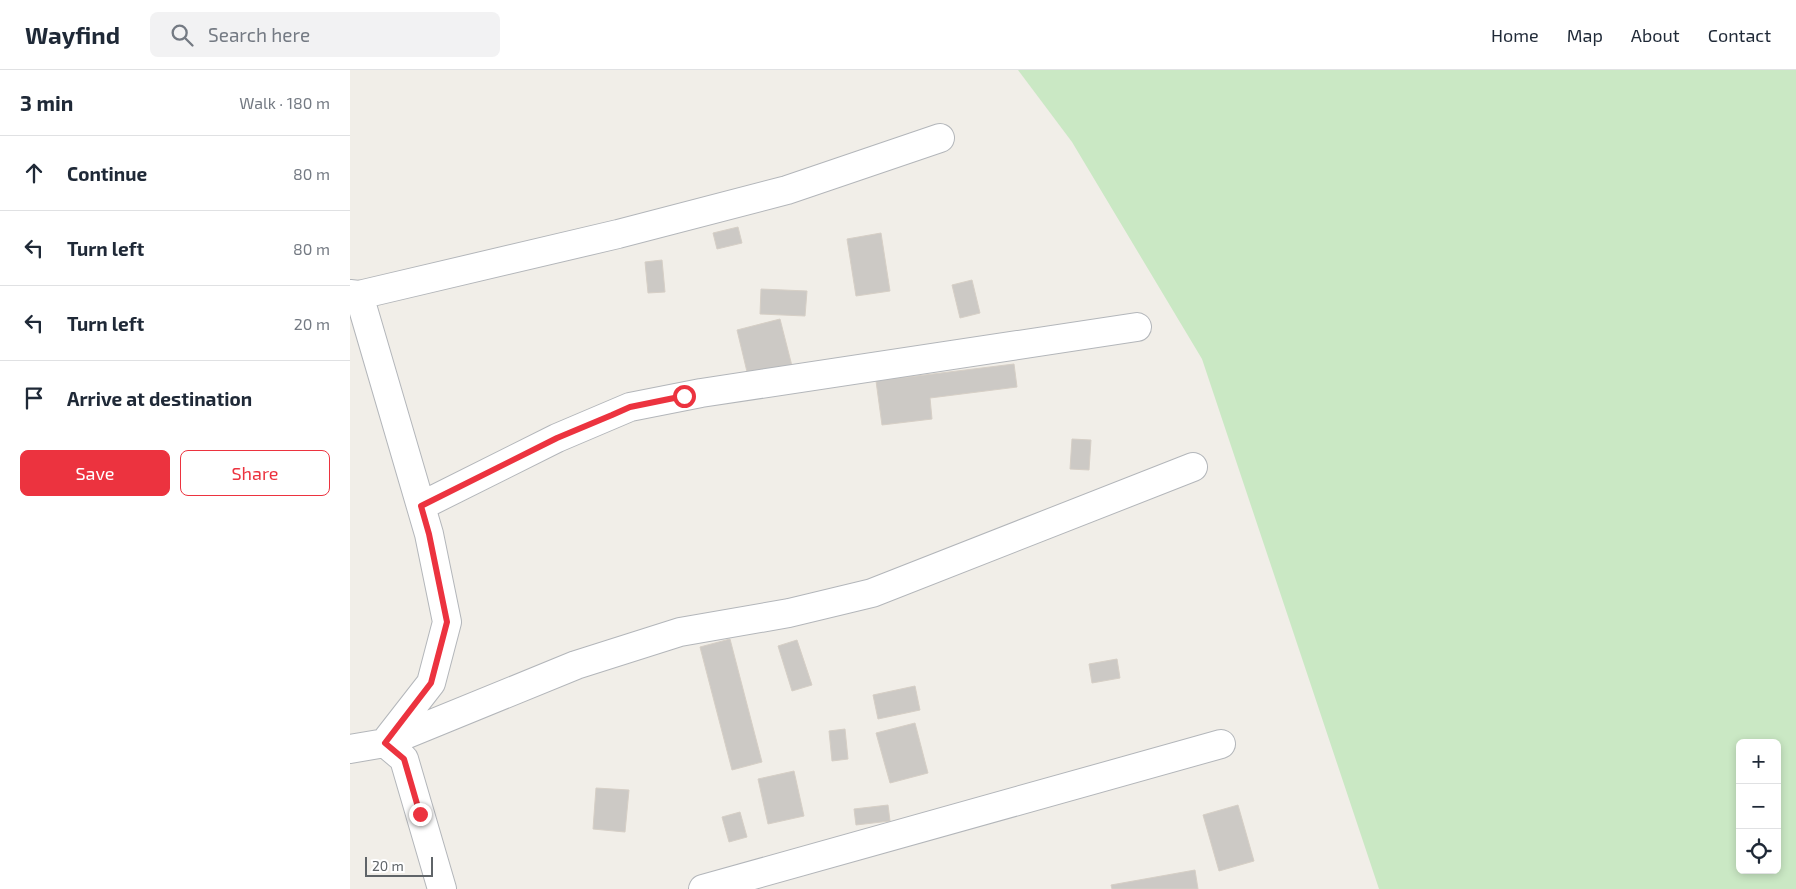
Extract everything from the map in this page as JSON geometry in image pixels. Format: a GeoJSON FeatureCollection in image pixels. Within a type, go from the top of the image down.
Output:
{"type":"FeatureCollection","features":[{"type":"Feature","properties":{"kind":"street"},"geometry":{"type":"LineString","coordinates":[[385,743],[431,683],[447,622],[429,534],[355,294],[618,234],[787,190],[940,138]]}},
{"type":"Feature","properties":{"kind":"street"},"geometry":{"type":"LineString","coordinates":[[421,506],[557,438],[630,407],[701,393],[1137,327]]}},
{"type":"Feature","properties":{"kind":"street"},"geometry":{"type":"LineString","coordinates":[[350,749],[385,743],[576,665],[680,632],[789,613],[872,593],[1193,467]]}},
{"type":"Feature","properties":{"kind":"street"},"geometry":{"type":"LineString","coordinates":[[385,743],[404,759],[442,889]]}},
{"type":"Feature","properties":{"kind":"street"},"geometry":{"type":"LineString","coordinates":[[703,889],[1221,744]]}},
{"type":"Feature","properties":{"kind":"green space"},"geometry":{"type":"Polygon","coordinates":[[[1018,70],[1796,70],[1796,889],[1379,889],[1202,359],[1072,142],[1018,70]]]}},
{"type":"Feature","properties":{"kind":"building"},"geometry":{"type":"Polygon","coordinates":[[[738,227],[742,243],[717,249],[713,233],[738,227]]]}},
{"type":"Feature","properties":{"kind":"building"},"geometry":{"type":"Polygon","coordinates":[[[881,233],[890,291],[856,296],[847,239],[881,233]]]}},
{"type":"Feature","properties":{"kind":"building"},"geometry":{"type":"Polygon","coordinates":[[[662,260],[665,292],[648,293],[645,262],[662,260]]]}},
{"type":"Feature","properties":{"kind":"building"},"geometry":{"type":"Polygon","coordinates":[[[972,280],[980,313],[960,318],[952,285],[972,280]]]}},
{"type":"Feature","properties":{"kind":"building"},"geometry":{"type":"Polygon","coordinates":[[[761,289],[807,291],[805,316],[760,314],[761,289]]]}},
{"type":"Feature","properties":{"kind":"building"},"geometry":{"type":"Polygon","coordinates":[[[780,319],[792,366],[748,376],[737,330],[780,319]]]}},
{"type":"Feature","properties":{"kind":"building"},"geometry":{"type":"Polygon","coordinates":[[[1014,364],[1017,387],[930,398],[932,419],[882,425],[876,381],[1014,364]]]}},
{"type":"Feature","properties":{"kind":"building"},"geometry":{"type":"Polygon","coordinates":[[[1072,439],[1091,440],[1089,470],[1070,469],[1072,439]]]}},
{"type":"Feature","properties":{"kind":"building"},"geometry":{"type":"Polygon","coordinates":[[[730,639],[762,762],[732,770],[700,647],[730,639]]]}},
{"type":"Feature","properties":{"kind":"building"},"geometry":{"type":"Polygon","coordinates":[[[797,640],[812,685],[792,691],[778,646],[797,640]]]}},
{"type":"Feature","properties":{"kind":"building"},"geometry":{"type":"Polygon","coordinates":[[[1117,659],[1120,678],[1092,683],[1089,664],[1117,659]]]}},
{"type":"Feature","properties":{"kind":"building"},"geometry":{"type":"Polygon","coordinates":[[[915,686],[920,710],[878,719],[873,695],[915,686]]]}},
{"type":"Feature","properties":{"kind":"building"},"geometry":{"type":"Polygon","coordinates":[[[915,723],[928,773],[890,783],[876,733],[915,723]]]}},
{"type":"Feature","properties":{"kind":"building"},"geometry":{"type":"Polygon","coordinates":[[[845,729],[848,759],[832,761],[829,731],[845,729]]]}},
{"type":"Feature","properties":{"kind":"building"},"geometry":{"type":"Polygon","coordinates":[[[794,771],[804,816],[768,824],[758,779],[794,771]]]}},
{"type":"Feature","properties":{"kind":"building"},"geometry":{"type":"Polygon","coordinates":[[[596,788],[629,790],[625,832],[593,829],[596,788]]]}},
{"type":"Feature","properties":{"kind":"building"},"geometry":{"type":"Polygon","coordinates":[[[888,805],[890,821],[856,825],[854,809],[888,805]]]}},
{"type":"Feature","properties":{"kind":"building"},"geometry":{"type":"Polygon","coordinates":[[[1238,805],[1254,861],[1219,871],[1203,815],[1238,805]]]}},
{"type":"Feature","properties":{"kind":"building"},"geometry":{"type":"Polygon","coordinates":[[[740,812],[747,837],[729,842],[722,817],[740,812]]]}},
{"type":"Feature","properties":{"kind":"building"},"geometry":{"type":"Polygon","coordinates":[[[1195,870],[1198,889],[1112,889],[1111,885],[1195,870]]]}},
{"type":"Feature","properties":{"kind":"route"},"geometry":{"type":"LineString","coordinates":[[420,814],[404,759],[385,743],[431,683],[447,622],[429,534],[421,506],[557,438],[630,407],[684,396]]}}]}
